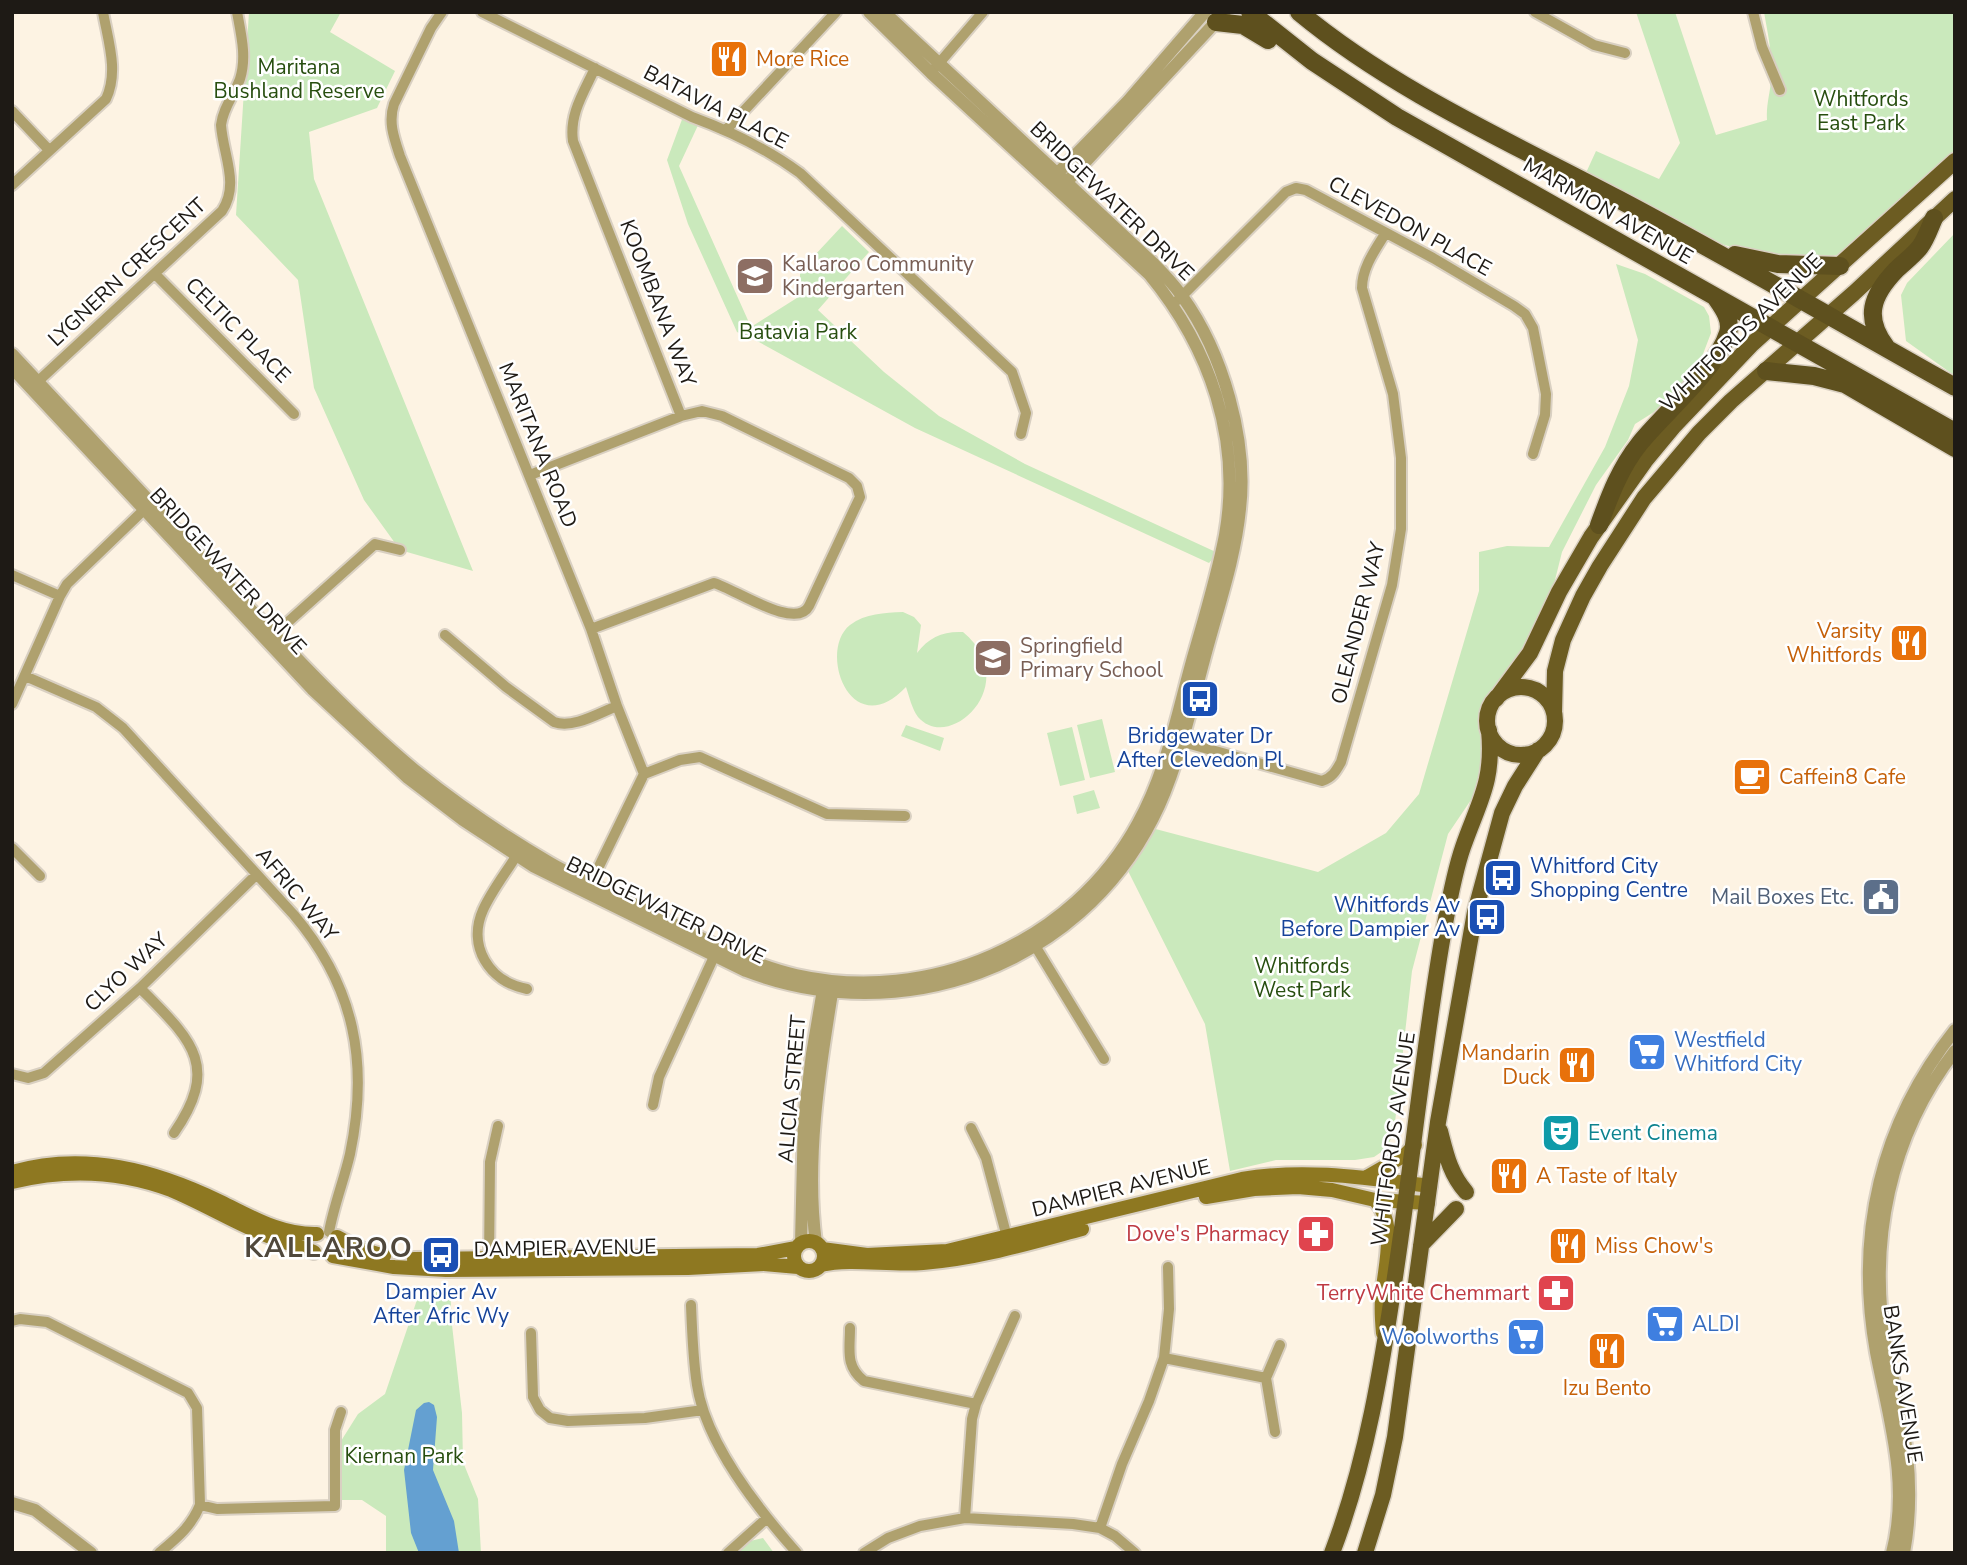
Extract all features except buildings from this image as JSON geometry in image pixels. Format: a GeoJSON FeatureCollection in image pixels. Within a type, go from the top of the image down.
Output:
{"type":"FeatureCollection","features":[{"type":"Feature","properties":{"kind":"highway","name":"MARMION AVENUE"},"geometry":{"type":"LineString","coordinates":[[1250,12],[1292,47],[1348,87],[1716,299],[1771,327],[1955,432]]}},
{"type":"Feature","properties":{"kind":"highway","name":"MARMION AVENUE"},"geometry":{"type":"LineString","coordinates":[[1299,12],[1357,56],[1410,89],[1718,252],[1955,387]]}},
{"type":"Feature","properties":{"kind":"highway"},"geometry":{"type":"LineString","coordinates":[[1215,16],[1252,29],[1331,85],[1348,87]]}},
{"type":"Feature","properties":{"kind":"highway"},"geometry":{"type":"LineString","coordinates":[[1888,350],[1872,326],[1873,309],[1881,290],[1894,272],[1920,247],[1934,218]]}},
{"type":"Feature","properties":{"kind":"highway"},"geometry":{"type":"LineString","coordinates":[[1718,252],[1778,264],[1840,266]]}},
{"type":"Feature","properties":{"kind":"highway"},"geometry":{"type":"LineString","coordinates":[[1599,525],[1617,475],[1632,454],[1716,358],[1729,327],[1724,310],[1716,299]]}},
{"type":"Feature","properties":{"kind":"highway"},"geometry":{"type":"LineString","coordinates":[[1766,371],[1814,376],[1845,384],[1955,448]]}},
{"type":"Feature","properties":{"kind":"main road","name":"WHITFORDS AVENUE"},"geometry":{"type":"LineString","coordinates":[[1496,699],[1530,653],[1570,572],[1599,525],[1674,426],[1771,327],[1955,161]]}},
{"type":"Feature","properties":{"kind":"main road","name":"WHITFORDS AVENUE"},"geometry":{"type":"LineString","coordinates":[[1554,713],[1555,671],[1563,640],[1607,553],[1644,498],[1731,401],[1799,343],[1955,199]]}},
{"type":"Feature","properties":{"kind":"main road"},"geometry":{"type":"LineString","coordinates":[[1512,688],[1531,688],[1547,699],[1554,713],[1555,726],[1547,742],[1538,750],[1520,754],[1501,748],[1489,730],[1489,714],[1496,699],[1512,688]]}},
{"type":"Feature","properties":{"kind":"main road","name":"WHITFORDS AVENUE"},"geometry":{"type":"LineString","coordinates":[[1332,1553],[1361,1466],[1385,1348],[1444,930],[1458,863],[1489,776],[1489,730]]}},
{"type":"Feature","properties":{"kind":"main road","name":"WHITFORDS AVENUE"},"geometry":{"type":"LineString","coordinates":[[1365,1553],[1383,1495],[1395,1437],[1438,1122],[1486,864],[1507,799],[1538,750]]}},
{"type":"Feature","properties":{"kind":"main road"},"geometry":{"type":"LineString","coordinates":[[1438,1122],[1449,1165],[1466,1192]]}},
{"type":"Feature","properties":{"kind":"main road"},"geometry":{"type":"LineString","coordinates":[[1365,1178],[1405,1155],[1415,1145]]}},
{"type":"Feature","properties":{"kind":"main road","name":"DAMPIER AVENUE"},"geometry":{"type":"LineString","coordinates":[[12,1172],[37,1165],[68,1163],[131,1168],[175,1181],[274,1228],[293,1233],[327,1234],[383,1256],[489,1264],[688,1268],[764,1264],[798,1267]]}},
{"type":"Feature","properties":{"kind":"main road","name":"DAMPIER AVENUE"},"geometry":{"type":"LineString","coordinates":[[821,1265],[840,1262],[922,1264],[964,1258],[1009,1243],[1261,1176],[1289,1173],[1430,1186]]}},
{"type":"Feature","properties":{"kind":"main road"},"geometry":{"type":"LineString","coordinates":[[12,1182],[62,1174],[94,1174],[138,1180],[171,1190],[263,1234],[314,1252],[324,1259],[333,1256],[339,1249],[327,1234],[312,1243],[314,1252]]}},
{"type":"Feature","properties":{"kind":"main road","name":"DAMPIER AVENUE"},"geometry":{"type":"LineString","coordinates":[[819,1246],[867,1255],[947,1251],[1009,1243],[1221,1194],[1254,1189],[1298,1187],[1375,1200],[1428,1203]]}},
{"type":"Feature","properties":{"kind":"main road"},"geometry":{"type":"LineString","coordinates":[[1375,1200],[1382,1207],[1388,1240],[1382,1298],[1385,1348]]}},
{"type":"Feature","properties":{"kind":"main road"},"geometry":{"type":"LineString","coordinates":[[1421,1245],[1456,1209]]}},
{"type":"Feature","properties":{"kind":"main road"},"geometry":{"type":"LineString","coordinates":[[807,1241],[819,1246],[824,1256],[821,1265],[811,1272],[798,1267],[793,1258],[798,1246],[807,1241]]}},
{"type":"Feature","properties":{"kind":"main road","name":"DAMPIER AVENUE"},"geometry":{"type":"LineString","coordinates":[[333,1256],[394,1267],[446,1270],[489,1264],[758,1255],[798,1246]]}},
{"type":"Feature","properties":{"kind":"street"},"geometry":{"type":"LineString","coordinates":[[12,185],[106,99],[113,68],[103,12]]}},
{"type":"Feature","properties":{"kind":"street","name":"LYGNERN CRESCENT"},"geometry":{"type":"LineString","coordinates":[[35,385],[222,211],[231,193],[231,181],[221,125],[222,117],[243,66],[237,12]]}},
{"type":"Feature","properties":{"kind":"street","name":"MARITANA ROAD"},"geometry":{"type":"LineString","coordinates":[[442,12],[431,28],[394,104],[391,113],[392,131],[591,629],[644,774]]}},
{"type":"Feature","properties":{"kind":"street","name":"BATAVIA PLACE"},"geometry":{"type":"LineString","coordinates":[[482,12],[692,117],[726,130],[800,173],[1012,372],[1026,413],[1021,434]]}},
{"type":"Feature","properties":{"kind":"street"},"geometry":{"type":"LineString","coordinates":[[726,130],[836,12]]}},
{"type":"Feature","properties":{"kind":"street","name":"BRIDGEWATER DRIVE"},"geometry":{"type":"LineString","coordinates":[[12,354],[35,385],[270,638],[419,774],[520,851],[553,865],[588,888],[716,951],[828,986],[875,994],[927,987],[991,969],[1033,942],[1109,867],[1139,822],[1155,788],[1175,740],[1225,535],[1230,469],[1228,441],[1221,407],[1209,372],[1178,300],[1058,182],[869,12]]}},
{"type":"Feature","properties":{"kind":"street","name":"BRIDGEWATER DRIVE"},"geometry":{"type":"LineString","coordinates":[[884,12],[934,69]]}},
{"type":"Feature","properties":{"kind":"street"},"geometry":{"type":"LineString","coordinates":[[934,69],[983,12]]}},
{"type":"Feature","properties":{"kind":"street"},"geometry":{"type":"LineString","coordinates":[[1535,12],[1594,45],[1625,53]]}},
{"type":"Feature","properties":{"kind":"street"},"geometry":{"type":"LineString","coordinates":[[1753,12],[1762,47],[1780,90]]}},
{"type":"Feature","properties":{"kind":"street"},"geometry":{"type":"LineString","coordinates":[[1058,182],[1215,16]]}},
{"type":"Feature","properties":{"kind":"street","name":"KOOMBANA WAY"},"geometry":{"type":"LineString","coordinates":[[591,629],[713,583],[779,611],[803,614],[860,497],[854,481],[715,412],[702,411],[681,416],[573,141],[574,113],[595,68]]}},
{"type":"Feature","properties":{"kind":"street"},"geometry":{"type":"LineString","coordinates":[[12,111],[49,150]]}},
{"type":"Feature","properties":{"kind":"street","name":"CLEVEDON PLACE"},"geometry":{"type":"LineString","coordinates":[[1178,300],[1290,189],[1306,190],[1433,258],[1514,306],[1530,322],[1546,394],[1545,415],[1533,454]]}},
{"type":"Feature","properties":{"kind":"street","name":"OLEANDER WAY"},"geometry":{"type":"LineString","coordinates":[[1175,740],[1322,780],[1334,774],[1341,762],[1392,585],[1401,529],[1401,458],[1393,394],[1362,288],[1362,280],[1370,259],[1385,234]]}},
{"type":"Feature","properties":{"kind":"street","name":"CELTIC PLACE"},"geometry":{"type":"LineString","coordinates":[[155,274],[294,414]]}},
{"type":"Feature","properties":{"kind":"street","name":"BRIDGEWATER DRIVE"},"geometry":{"type":"LineString","coordinates":[[12,368],[35,385]]}},
{"type":"Feature","properties":{"kind":"street"},"geometry":{"type":"LineString","coordinates":[[530,475],[681,416]]}},
{"type":"Feature","properties":{"kind":"street"},"geometry":{"type":"LineString","coordinates":[[12,704],[60,596],[79,572],[148,506]]}},
{"type":"Feature","properties":{"kind":"street"},"geometry":{"type":"LineString","coordinates":[[270,638],[375,544],[400,550]]}},
{"type":"Feature","properties":{"kind":"street"},"geometry":{"type":"LineString","coordinates":[[12,575],[60,596]]}},
{"type":"Feature","properties":{"kind":"street"},"geometry":{"type":"LineString","coordinates":[[446,635],[506,687],[554,722],[571,723],[617,706]]}},
{"type":"Feature","properties":{"kind":"street","name":"AFRIC WAY"},"geometry":{"type":"LineString","coordinates":[[25,676],[96,707],[122,728],[314,938],[335,975],[348,1008],[359,1059],[357,1109],[349,1157],[327,1234]]}},
{"type":"Feature","properties":{"kind":"street"},"geometry":{"type":"LineString","coordinates":[[588,888],[644,774],[680,760],[701,757],[827,814],[905,816]]}},
{"type":"Feature","properties":{"kind":"street"},"geometry":{"type":"LineString","coordinates":[[12,848],[40,876]]}},
{"type":"Feature","properties":{"kind":"street"},"geometry":{"type":"LineString","coordinates":[[520,851],[485,907],[478,932],[482,954],[491,971],[502,980],[527,989]]}},
{"type":"Feature","properties":{"kind":"street","name":"CLYO WAY"},"geometry":{"type":"LineString","coordinates":[[12,1074],[37,1077],[44,1073],[139,988],[256,875]]}},
{"type":"Feature","properties":{"kind":"street"},"geometry":{"type":"LineString","coordinates":[[1033,942],[1104,1059]]}},
{"type":"Feature","properties":{"kind":"street"},"geometry":{"type":"LineString","coordinates":[[653,1105],[659,1077],[716,951]]}},
{"type":"Feature","properties":{"kind":"street","name":"ALICIA STREET"},"geometry":{"type":"LineString","coordinates":[[798,1246],[804,1118],[828,986]]}},
{"type":"Feature","properties":{"kind":"street","name":"ALICIA STREET"},"geometry":{"type":"LineString","coordinates":[[819,1246],[813,1221],[814,1129],[828,986]]}},
{"type":"Feature","properties":{"kind":"street"},"geometry":{"type":"LineString","coordinates":[[139,988],[183,1032],[194,1053],[198,1074],[194,1097],[188,1114],[174,1133]]}},
{"type":"Feature","properties":{"kind":"street","name":"BANKS AVENUE"},"geometry":{"type":"LineString","coordinates":[[1892,1553],[1899,1508],[1897,1455],[1876,1352],[1870,1302],[1874,1216],[1887,1151],[1897,1122],[1930,1063],[1955,1031]]}},
{"type":"Feature","properties":{"kind":"street","name":"BANKS AVENUE"},"geometry":{"type":"LineString","coordinates":[[1904,1553],[1910,1507],[1908,1459],[1881,1310],[1881,1247],[1888,1194],[1900,1150],[1918,1108],[1940,1070],[1955,1051]]}},
{"type":"Feature","properties":{"kind":"street"},"geometry":{"type":"LineString","coordinates":[[489,1264],[490,1162],[498,1126]]}},
{"type":"Feature","properties":{"kind":"street"},"geometry":{"type":"LineString","coordinates":[[971,1128],[986,1158],[1009,1243]]}},
{"type":"Feature","properties":{"kind":"street"},"geometry":{"type":"LineString","coordinates":[[1100,1528],[1164,1359],[1169,1309],[1168,1266]]}},
{"type":"Feature","properties":{"kind":"street"},"geometry":{"type":"LineString","coordinates":[[691,1305],[697,1385],[703,1410],[728,1462],[766,1519],[797,1553]]}},
{"type":"Feature","properties":{"kind":"street"},"geometry":{"type":"LineString","coordinates":[[965,1518],[968,1448],[976,1404],[1015,1316]]}},
{"type":"Feature","properties":{"kind":"street"},"geometry":{"type":"LineString","coordinates":[[12,1321],[20,1319],[47,1322],[188,1393],[197,1408],[200,1505],[194,1519],[183,1533],[159,1553]]}},
{"type":"Feature","properties":{"kind":"street"},"geometry":{"type":"LineString","coordinates":[[850,1328],[850,1362],[856,1374],[864,1381],[976,1404]]}},
{"type":"Feature","properties":{"kind":"street"},"geometry":{"type":"LineString","coordinates":[[531,1333],[533,1397],[540,1410],[550,1418],[568,1421],[645,1418],[703,1410]]}},
{"type":"Feature","properties":{"kind":"street"},"geometry":{"type":"LineString","coordinates":[[1276,1432],[1266,1377],[1280,1345]]}},
{"type":"Feature","properties":{"kind":"street"},"geometry":{"type":"LineString","coordinates":[[1164,1359],[1266,1377]]}},
{"type":"Feature","properties":{"kind":"street"},"geometry":{"type":"LineString","coordinates":[[200,1505],[217,1509],[335,1506],[335,1430],[341,1412]]}},
{"type":"Feature","properties":{"kind":"street"},"geometry":{"type":"LineString","coordinates":[[12,1503],[35,1510],[91,1553]]}},
{"type":"Feature","properties":{"kind":"street"},"geometry":{"type":"LineString","coordinates":[[864,1553],[888,1538],[920,1526],[965,1518],[1100,1528],[1121,1540],[1135,1553]]}},
{"type":"Feature","properties":{"kind":"street"},"geometry":{"type":"LineString","coordinates":[[728,1553],[766,1519]]}},
{"type":"Feature","properties":{"kind":"green space","name":"Maritana Bushland Reserve"},"geometry":{"type":"Polygon","coordinates":[[[249,12],[341,12],[330,32],[395,71],[377,108],[309,132],[314,179],[473,571],[400,550],[364,500],[314,388],[298,280],[236,215],[249,12]]]}},
{"type":"Feature","properties":{"kind":"green space","name":"Whitfords East Park"},"geometry":{"type":"Polygon","coordinates":[[[1636,12],[1675,12],[1716,135],[1767,120],[1771,63],[1764,12],[1955,12],[1955,154],[1848,252],[1821,259],[1745,251],[1708,240],[1585,175],[1596,151],[1659,179],[1680,143],[1636,12]]]}},
{"type":"Feature","properties":{"kind":"green space","name":"Batavia Park"},"geometry":{"type":"Polygon","coordinates":[[[684,114],[700,121],[679,166],[751,327],[800,296],[800,271],[842,226],[869,252],[818,310],[884,372],[939,416],[1025,464],[1218,553],[1209,563],[915,428],[737,332],[688,224],[667,160],[684,114]]]}},
{"type":"Feature","properties":{"kind":"green space"},"geometry":{"type":"Polygon","coordinates":[[[1955,233],[1955,376],[1906,341],[1901,295],[1907,283],[1955,233]]]}},
{"type":"Feature","properties":{"kind":"green space","name":"Whitfords West Park"},"geometry":{"type":"Polygon","coordinates":[[[1616,264],[1645,274],[1704,307],[1709,316],[1711,333],[1703,354],[1681,384],[1654,412],[1635,424],[1628,440],[1596,485],[1562,552],[1544,624],[1520,664],[1485,702],[1480,727],[1484,750],[1479,788],[1448,834],[1412,971],[1394,1131],[1387,1148],[1374,1157],[1355,1160],[1276,1160],[1230,1171],[1205,1024],[1125,865],[1148,827],[1318,872],[1386,833],[1419,794],[1479,591],[1479,552],[1507,546],[1549,547],[1605,447],[1629,386],[1638,340],[1616,264]]]}},
{"type":"Feature","properties":{"kind":"green space"},"geometry":{"type":"Polygon","coordinates":[[[903,612],[914,617],[921,625],[917,653],[932,639],[956,632],[963,632],[980,652],[986,672],[984,691],[975,708],[962,720],[947,726],[932,726],[916,714],[906,687],[886,702],[869,705],[855,700],[845,688],[837,654],[841,638],[850,625],[869,616],[903,612]]]}},
{"type":"Feature","properties":{"kind":"green space"},"geometry":{"type":"Polygon","coordinates":[[[1102,719],[1115,772],[1090,778],[1077,725],[1102,719]]]}},
{"type":"Feature","properties":{"kind":"green space"},"geometry":{"type":"Polygon","coordinates":[[[906,725],[944,738],[940,751],[901,736],[906,725]]]}},
{"type":"Feature","properties":{"kind":"green space"},"geometry":{"type":"Polygon","coordinates":[[[1072,727],[1085,780],[1060,786],[1047,733],[1072,727]]]}},
{"type":"Feature","properties":{"kind":"green space"},"geometry":{"type":"Polygon","coordinates":[[[1094,790],[1100,808],[1077,814],[1073,796],[1094,790]]]}},
{"type":"Feature","properties":{"kind":"green space","name":"Kiernan Park"},"geometry":{"type":"Polygon","coordinates":[[[450,1287],[462,1413],[463,1462],[478,1499],[481,1553],[386,1553],[386,1516],[362,1500],[341,1500],[341,1441],[358,1414],[385,1394],[421,1288],[450,1287]]]}},
{"type":"Feature","properties":{"kind":"green space"},"geometry":{"type":"Polygon","coordinates":[[[763,1538],[774,1553],[736,1553],[750,1541],[763,1538]]]}},
{"type":"Feature","properties":{"kind":"water"},"geometry":{"type":"Polygon","coordinates":[[[429,1402],[434,1405],[437,1417],[433,1470],[454,1521],[459,1553],[419,1553],[411,1533],[404,1470],[416,1410],[429,1402]]]}},
{"type":"Feature","properties":{"kind":"place","name":"More Rice"},"geometry":{"type":"Point","coordinates":[729,59]}},
{"type":"Feature","properties":{"kind":"place","name":"Kallaroo Community Kindergarten"},"geometry":{"type":"Point","coordinates":[755,276]}},
{"type":"Feature","properties":{"kind":"place","name":"Varsity Whitfords"},"geometry":{"type":"Point","coordinates":[1909,643]}},
{"type":"Feature","properties":{"kind":"place","name":"Springfield Primary School"},"geometry":{"type":"Point","coordinates":[993,658]}},
{"type":"Feature","properties":{"kind":"place","name":"Bridgewater Dr After Clevedon Pl"},"geometry":{"type":"Point","coordinates":[1200,699]}},
{"type":"Feature","properties":{"kind":"place","name":"Caffein8 Cafe"},"geometry":{"type":"Point","coordinates":[1752,777]}},
{"type":"Feature","properties":{"kind":"place","name":"Whitford City Shopping Centre"},"geometry":{"type":"Point","coordinates":[1503,878]}},
{"type":"Feature","properties":{"kind":"place","name":"Mail Boxes Etc."},"geometry":{"type":"Point","coordinates":[1881,897]}},
{"type":"Feature","properties":{"kind":"place","name":"Whitfords Av Before Dampier Av"},"geometry":{"type":"Point","coordinates":[1487,917]}},
{"type":"Feature","properties":{"kind":"place","name":"Westfield Whitford City"},"geometry":{"type":"Point","coordinates":[1647,1052]}},
{"type":"Feature","properties":{"kind":"place","name":"Mandarin Duck"},"geometry":{"type":"Point","coordinates":[1577,1065]}},
{"type":"Feature","properties":{"kind":"place","name":"Event Cinema"},"geometry":{"type":"Point","coordinates":[1561,1133]}},
{"type":"Feature","properties":{"kind":"place","name":"A Taste of Italy"},"geometry":{"type":"Point","coordinates":[1509,1176]}},
{"type":"Feature","properties":{"kind":"place","name":"Dove's Pharmacy"},"geometry":{"type":"Point","coordinates":[1316,1234]}},
{"type":"Feature","properties":{"kind":"place","name":"Miss Chow's"},"geometry":{"type":"Point","coordinates":[1568,1246]}},
{"type":"Feature","properties":{"kind":"place","name":"Dampier Av After Afric Wy"},"geometry":{"type":"Point","coordinates":[441,1255]}},
{"type":"Feature","properties":{"kind":"place","name":"TerryWhite Chemmart"},"geometry":{"type":"Point","coordinates":[1556,1293]}},
{"type":"Feature","properties":{"kind":"place","name":"ALDI"},"geometry":{"type":"Point","coordinates":[1665,1324]}},
{"type":"Feature","properties":{"kind":"place","name":"Woolworths"},"geometry":{"type":"Point","coordinates":[1526,1337]}},
{"type":"Feature","properties":{"kind":"place","name":"Izu Bento"},"geometry":{"type":"Point","coordinates":[1607,1351]}},
{"type":"Feature","properties":{"kind":"district","name":"KALLAROO"},"geometry":{"type":"Point","coordinates":[329,1247]}}]}
